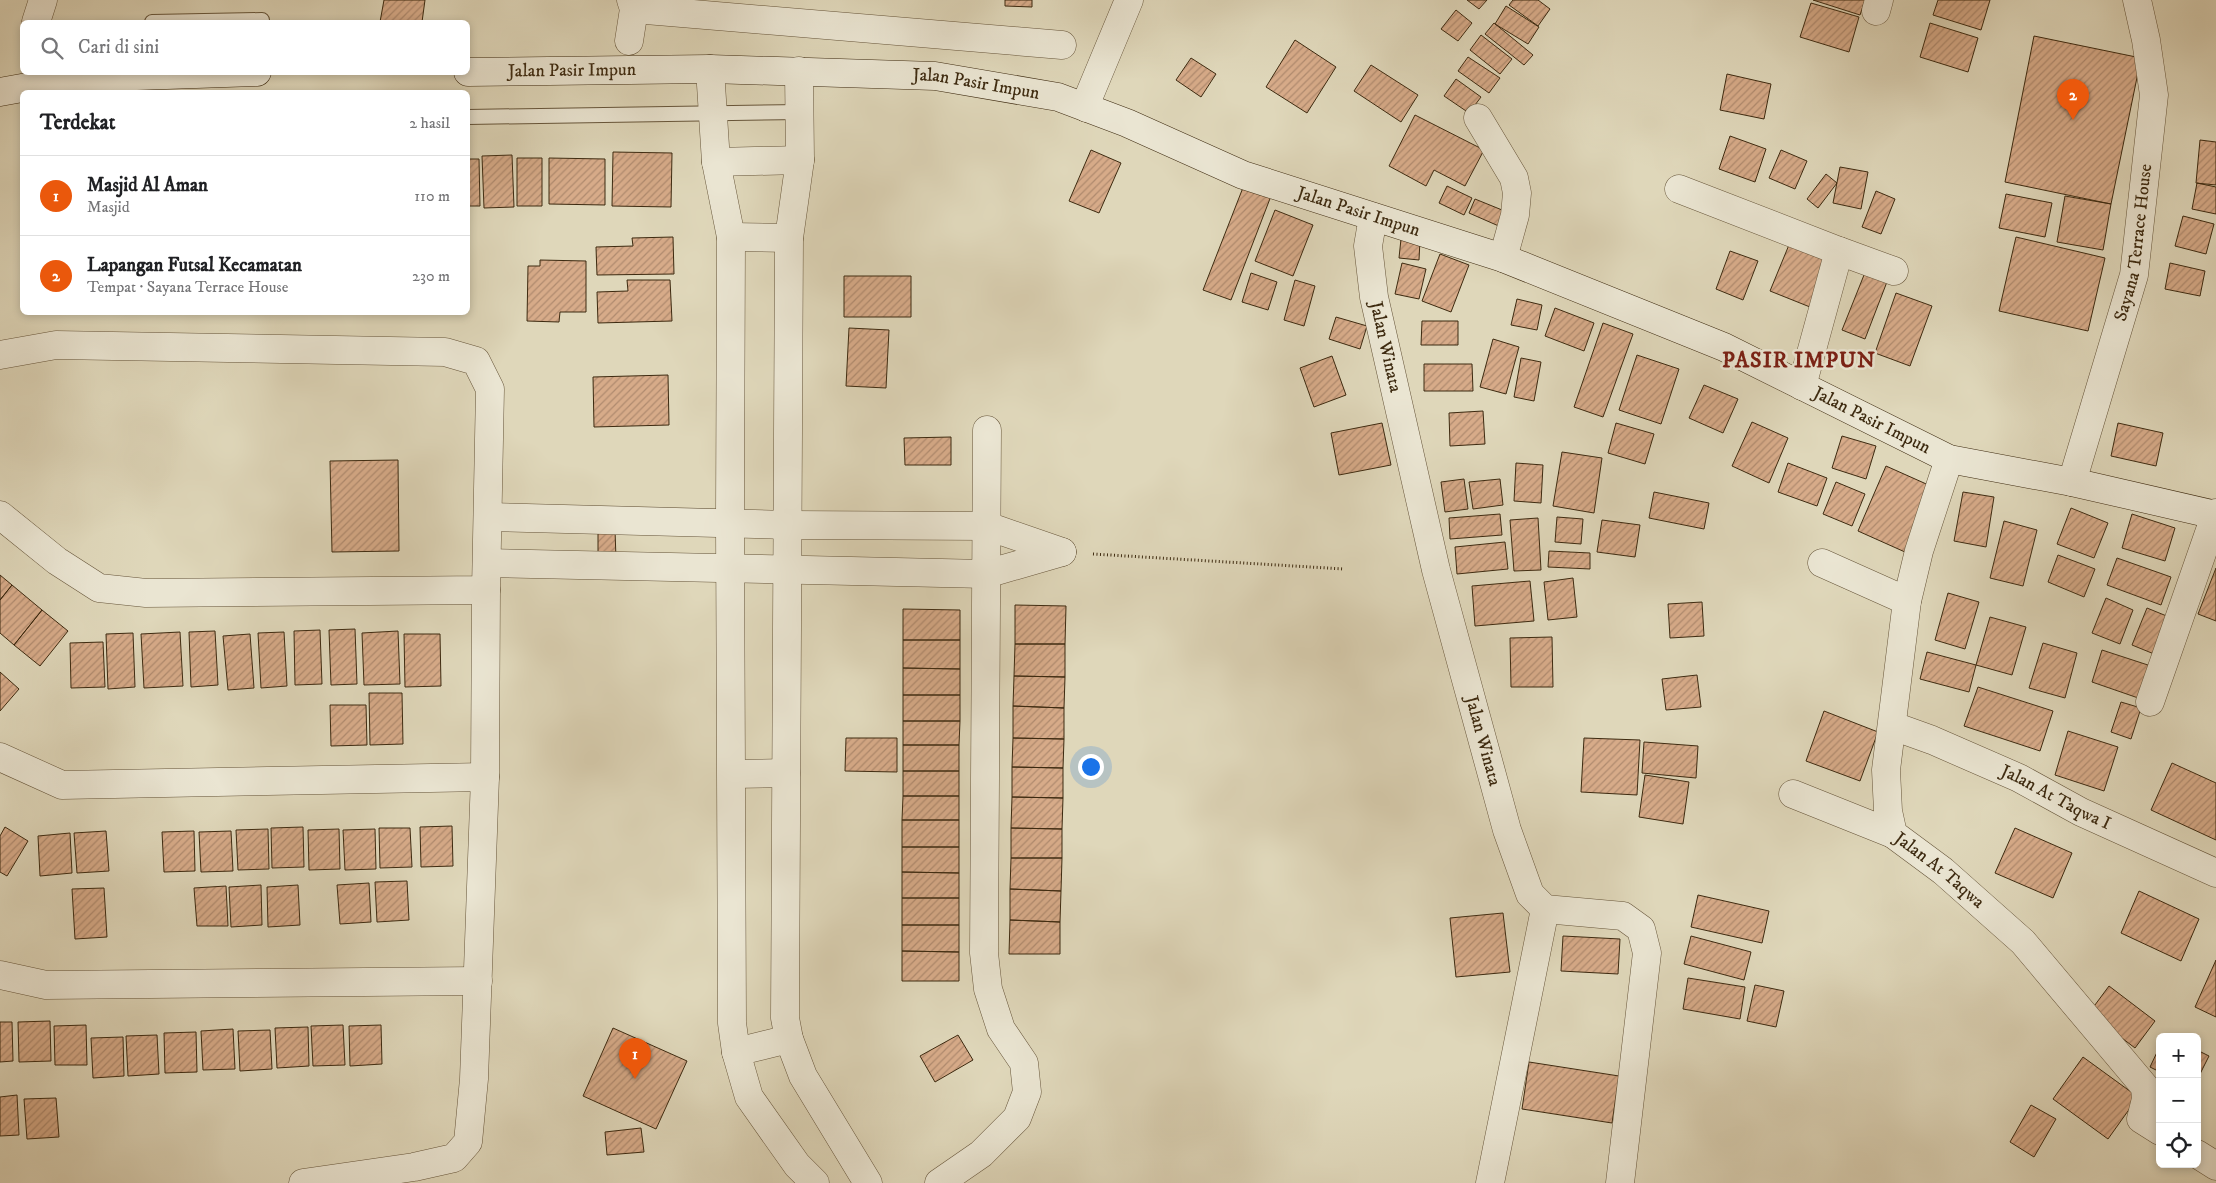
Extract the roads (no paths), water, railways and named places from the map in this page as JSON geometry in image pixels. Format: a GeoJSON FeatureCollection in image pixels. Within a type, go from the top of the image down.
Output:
{"type":"FeatureCollection","features":[{"type":"Feature","properties":{"kind":"street"},"geometry":{"type":"LineString","coordinates":[[37,20],[43,0]]}},
{"type":"Feature","properties":{"kind":"street"},"geometry":{"type":"LineString","coordinates":[[1086,108],[1129,0]]}},
{"type":"Feature","properties":{"kind":"street","name":"Sayana Terrace House"},"geometry":{"type":"LineString","coordinates":[[2072,482],[2134,275],[2154,95],[2146,40],[2137,0]]}},
{"type":"Feature","properties":{"kind":"street"},"geometry":{"type":"LineString","coordinates":[[629,41],[633,4],[1062,45]]}},
{"type":"Feature","properties":{"kind":"street"},"geometry":{"type":"LineString","coordinates":[[710,69],[716,162],[732,237],[730,523],[732,1022],[736,1052],[749,1097],[797,1165],[815,1183]]}},
{"type":"Feature","properties":{"kind":"street","name":"Jalan Pasir Impun"},"geometry":{"type":"LineString","coordinates":[[470,72],[710,69],[935,76],[1058,97],[1127,123],[1243,175],[1503,258],[1724,347],[1949,459],[2072,482],[2216,514]]}},
{"type":"Feature","properties":{"kind":"street"},"geometry":{"type":"LineString","coordinates":[[800,71],[800,160],[789,238],[785,1018],[789,1039],[803,1076],[868,1183]]}},
{"type":"Feature","properties":{"kind":"street"},"geometry":{"type":"LineString","coordinates":[[17,84],[77,75]]}},
{"type":"Feature","properties":{"kind":"street"},"geometry":{"type":"LineString","coordinates":[[1478,118],[1514,178],[1516,193],[1515,215],[1503,258]]}},
{"type":"Feature","properties":{"kind":"street"},"geometry":{"type":"LineString","coordinates":[[716,162],[800,160]]}},
{"type":"Feature","properties":{"kind":"street"},"geometry":{"type":"LineString","coordinates":[[1679,189],[1839,251],[1894,270]]}},
{"type":"Feature","properties":{"kind":"street","name":"Jalan Winata"},"geometry":{"type":"LineString","coordinates":[[1373,217],[1368,246],[1374,297],[1436,570],[1507,830],[1530,894],[1545,909]]}},
{"type":"Feature","properties":{"kind":"street"},"geometry":{"type":"LineString","coordinates":[[732,237],[789,238]]}},
{"type":"Feature","properties":{"kind":"street"},"geometry":{"type":"LineString","coordinates":[[1802,386],[1839,251]]}},
{"type":"Feature","properties":{"kind":"street"},"geometry":{"type":"LineString","coordinates":[[0,355],[56,345],[445,352],[476,361],[490,389],[485,777],[474,1079],[468,1142],[454,1158],[414,1167],[303,1183]]}},
{"type":"Feature","properties":{"kind":"street"},"geometry":{"type":"LineString","coordinates":[[939,1183],[981,1154],[1017,1118],[1027,1092],[1024,1063],[1001,1029],[988,989],[984,954],[987,430]]}},
{"type":"Feature","properties":{"kind":"street","name":"Jalan At Taqwa"},"geometry":{"type":"LineString","coordinates":[[1949,459],[1919,551],[1907,601],[1893,726],[1886,770],[1888,811],[1892,834],[1943,871],[2023,942],[2144,1087],[2146,1099],[2141,1119],[2156,1128]]}},
{"type":"Feature","properties":{"kind":"street"},"geometry":{"type":"LineString","coordinates":[[2150,702],[2216,514]]}},
{"type":"Feature","properties":{"kind":"street"},"geometry":{"type":"LineString","coordinates":[[0,515],[58,561],[99,588],[146,593],[486,590]]}},
{"type":"Feature","properties":{"kind":"street"},"geometry":{"type":"LineString","coordinates":[[487,563],[730,570],[986,574],[1062,552],[987,526],[788,525],[489,517]]}},
{"type":"Feature","properties":{"kind":"street"},"geometry":{"type":"LineString","coordinates":[[1822,563],[1907,601]]}},
{"type":"Feature","properties":{"kind":"street","name":"Jalan At Taqwa I"},"geometry":{"type":"LineString","coordinates":[[1893,726],[2020,778],[2082,812],[2216,873]]}},
{"type":"Feature","properties":{"kind":"street"},"geometry":{"type":"LineString","coordinates":[[0,757],[62,786],[485,777]]}},
{"type":"Feature","properties":{"kind":"street"},"geometry":{"type":"LineString","coordinates":[[732,774],[786,773]]}},
{"type":"Feature","properties":{"kind":"street"},"geometry":{"type":"LineString","coordinates":[[1793,794],[1892,834]]}},
{"type":"Feature","properties":{"kind":"street"},"geometry":{"type":"LineString","coordinates":[[1490,1183],[1545,909],[1623,916],[1641,929],[1647,953],[1620,1183]]}},
{"type":"Feature","properties":{"kind":"street"},"geometry":{"type":"LineString","coordinates":[[0,975],[46,985],[478,981]]}},
{"type":"Feature","properties":{"kind":"street"},"geometry":{"type":"LineString","coordinates":[[736,1052],[789,1039]]}},
{"type":"Feature","properties":{"kind":"street"},"geometry":{"type":"LineString","coordinates":[[2201,1157],[2216,1166]]}},
{"type":"Feature","properties":{"kind":"lane"},"geometry":{"type":"LineString","coordinates":[[470,117],[801,112]]}},
{"type":"Feature","properties":{"kind":"place","name":"Lapangan Futsal Kecamatan"},"geometry":{"type":"Point","coordinates":[2073,120]}},
{"type":"Feature","properties":{"kind":"place","name":"Masjid Al Aman"},"geometry":{"type":"Point","coordinates":[635,1079]}},
{"type":"Feature","properties":{"kind":"district","name":"PASIR IMPUN"},"geometry":{"type":"Point","coordinates":[1799,360]}}]}
